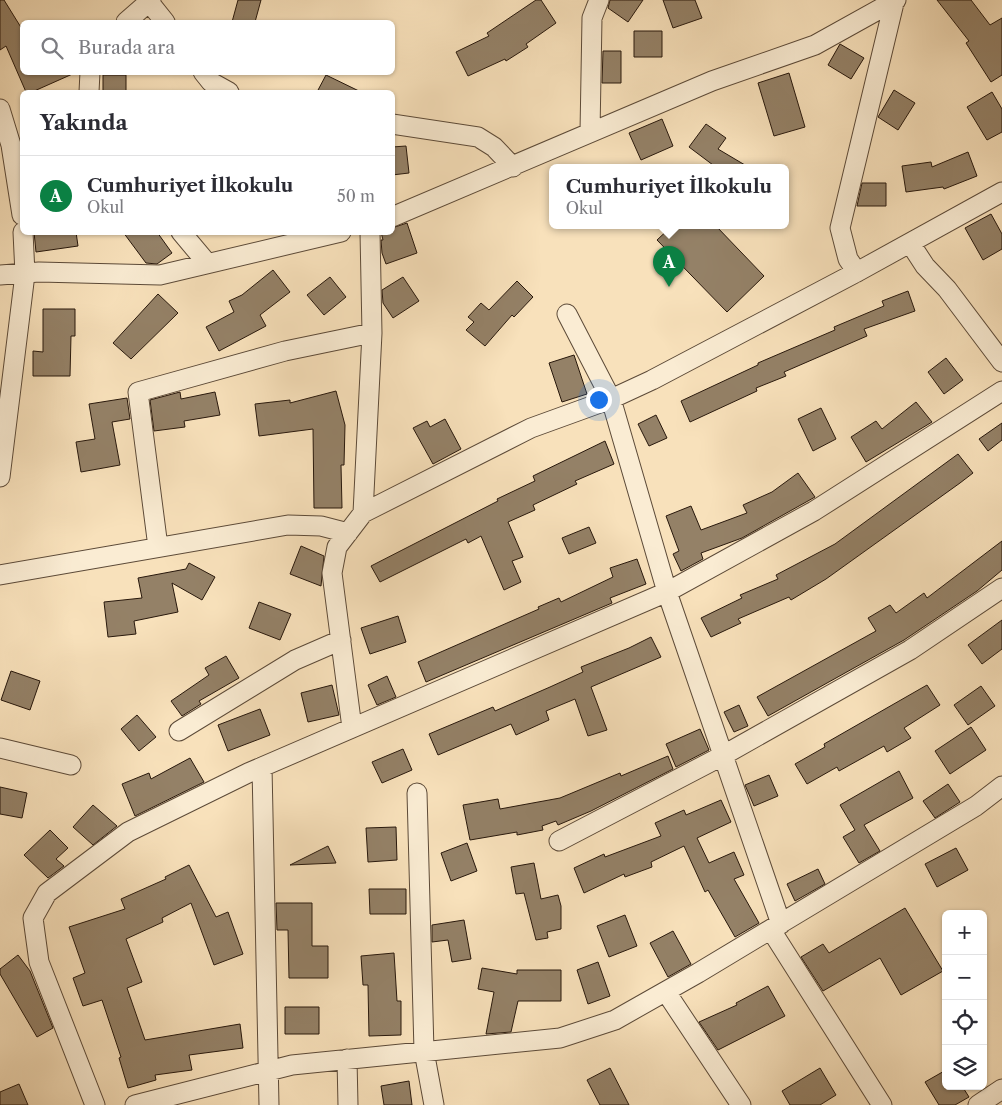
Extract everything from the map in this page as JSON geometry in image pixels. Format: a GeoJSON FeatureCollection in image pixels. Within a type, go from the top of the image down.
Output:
{"type":"FeatureCollection","features":[{"type":"Feature","properties":{"kind":"street"},"geometry":{"type":"LineString","coordinates":[[124,0],[128,20]]}},
{"type":"Feature","properties":{"kind":"street"},"geometry":{"type":"LineString","coordinates":[[590,132],[592,18],[599,0]]}},
{"type":"Feature","properties":{"kind":"street"},"geometry":{"type":"LineString","coordinates":[[129,20],[150,1],[164,20]]}},
{"type":"Feature","properties":{"kind":"street"},"geometry":{"type":"LineString","coordinates":[[395,216],[712,81],[815,45],[894,1]]}},
{"type":"Feature","properties":{"kind":"street"},"geometry":{"type":"LineString","coordinates":[[857,272],[848,259],[840,228],[894,1]]}},
{"type":"Feature","properties":{"kind":"street"},"geometry":{"type":"LineString","coordinates":[[89,90],[90,75]]}},
{"type":"Feature","properties":{"kind":"street"},"geometry":{"type":"LineString","coordinates":[[205,75],[211,82],[225,90]]}},
{"type":"Feature","properties":{"kind":"street"},"geometry":{"type":"LineString","coordinates":[[0,110],[12,146],[20,201]]}},
{"type":"Feature","properties":{"kind":"street"},"geometry":{"type":"LineString","coordinates":[[395,124],[478,137],[494,147],[512,167]]}},
{"type":"Feature","properties":{"kind":"street"},"geometry":{"type":"LineString","coordinates":[[352,728],[332,573],[338,547],[363,513],[531,428],[610,399],[652,380],[857,272],[1002,192]]}},
{"type":"Feature","properties":{"kind":"street"},"geometry":{"type":"LineString","coordinates":[[0,477],[25,274],[23,235]]}},
{"type":"Feature","properties":{"kind":"street"},"geometry":{"type":"LineString","coordinates":[[183,235],[207,264]]}},
{"type":"Feature","properties":{"kind":"street"},"geometry":{"type":"LineString","coordinates":[[0,275],[160,275],[328,235]]}},
{"type":"Feature","properties":{"kind":"street"},"geometry":{"type":"LineString","coordinates":[[363,513],[372,334],[370,235]]}},
{"type":"Feature","properties":{"kind":"street"},"geometry":{"type":"LineString","coordinates":[[910,243],[924,266],[947,289],[1002,362]]}},
{"type":"Feature","properties":{"kind":"street"},"geometry":{"type":"LineString","coordinates":[[567,314],[610,399],[667,592],[776,926],[882,1105]]}},
{"type":"Feature","properties":{"kind":"street"},"geometry":{"type":"LineString","coordinates":[[158,547],[138,392],[286,351],[372,334]]}},
{"type":"Feature","properties":{"kind":"street"},"geometry":{"type":"LineString","coordinates":[[95,1105],[39,962],[33,918],[47,893],[128,832],[262,767],[667,592],[814,512],[1002,391]]}},
{"type":"Feature","properties":{"kind":"street"},"geometry":{"type":"LineString","coordinates":[[0,575],[288,525],[321,526],[348,533]]}},
{"type":"Feature","properties":{"kind":"street"},"geometry":{"type":"LineString","coordinates":[[560,841],[722,756],[910,650],[1002,588]]}},
{"type":"Feature","properties":{"kind":"street"},"geometry":{"type":"LineString","coordinates":[[179,731],[295,660],[341,640]]}},
{"type":"Feature","properties":{"kind":"street"},"geometry":{"type":"LineString","coordinates":[[0,748],[71,765]]}},
{"type":"Feature","properties":{"kind":"street"},"geometry":{"type":"LineString","coordinates":[[262,767],[269,1071],[268,1105]]}},
{"type":"Feature","properties":{"kind":"street"},"geometry":{"type":"LineString","coordinates":[[135,1105],[292,1065],[560,1038],[615,1020],[666,992],[976,806],[1002,786]]}},
{"type":"Feature","properties":{"kind":"street"},"geometry":{"type":"LineString","coordinates":[[417,793],[424,1051],[434,1105]]}},
{"type":"Feature","properties":{"kind":"street"},"geometry":{"type":"LineString","coordinates":[[666,992],[741,1105]]}},
{"type":"Feature","properties":{"kind":"street"},"geometry":{"type":"LineString","coordinates":[[347,1060],[348,1105]]}},
{"type":"Feature","properties":{"kind":"street"},"geometry":{"type":"LineString","coordinates":[[978,1105],[1002,1090]]}},
{"type":"Feature","properties":{"kind":"building"},"geometry":{"type":"Polygon","coordinates":[[[0,0],[4,0],[20,26],[20,75],[70,75],[36,90],[25,90],[6,46],[0,50],[0,0]]]}},
{"type":"Feature","properties":{"kind":"building"},"geometry":{"type":"Polygon","coordinates":[[[238,0],[261,0],[256,20],[233,20],[238,0]]]}},
{"type":"Feature","properties":{"kind":"building"},"geometry":{"type":"Polygon","coordinates":[[[536,0],[541,0],[556,23],[526,44],[528,47],[506,61],[505,59],[468,76],[456,52],[489,36],[487,33],[536,0]]]}},
{"type":"Feature","properties":{"kind":"building"},"geometry":{"type":"Polygon","coordinates":[[[610,0],[643,0],[628,22],[608,8],[610,0]]]}},
{"type":"Feature","properties":{"kind":"building"},"geometry":{"type":"Polygon","coordinates":[[[663,0],[695,0],[702,18],[673,28],[663,0]]]}},
{"type":"Feature","properties":{"kind":"building"},"geometry":{"type":"Polygon","coordinates":[[[937,0],[971,0],[990,25],[1002,18],[1002,75],[991,82],[966,43],[969,41],[937,0]]]}},
{"type":"Feature","properties":{"kind":"building"},"geometry":{"type":"Polygon","coordinates":[[[634,31],[662,31],[662,57],[634,57],[634,31]]]}},
{"type":"Feature","properties":{"kind":"building"},"geometry":{"type":"Polygon","coordinates":[[[840,44],[864,58],[851,79],[828,65],[840,44]]]}},
{"type":"Feature","properties":{"kind":"building"},"geometry":{"type":"Polygon","coordinates":[[[603,51],[621,51],[621,83],[602,83],[603,51]]]}},
{"type":"Feature","properties":{"kind":"building"},"geometry":{"type":"Polygon","coordinates":[[[789,73],[805,127],[774,136],[758,83],[789,73]]]}},
{"type":"Feature","properties":{"kind":"building"},"geometry":{"type":"Polygon","coordinates":[[[103,75],[126,75],[126,90],[103,90],[103,75]]]}},
{"type":"Feature","properties":{"kind":"building"},"geometry":{"type":"Polygon","coordinates":[[[326,75],[357,90],[318,90],[326,75]]]}},
{"type":"Feature","properties":{"kind":"building"},"geometry":{"type":"Polygon","coordinates":[[[894,90],[915,103],[898,130],[878,117],[894,90]]]}},
{"type":"Feature","properties":{"kind":"building"},"geometry":{"type":"Polygon","coordinates":[[[992,92],[1002,109],[1002,132],[987,140],[967,107],[992,92]]]}},
{"type":"Feature","properties":{"kind":"building"},"geometry":{"type":"Polygon","coordinates":[[[662,119],[673,146],[641,160],[629,133],[662,119]]]}},
{"type":"Feature","properties":{"kind":"building"},"geometry":{"type":"Polygon","coordinates":[[[706,124],[726,138],[718,149],[743,164],[712,164],[689,147],[706,124]]]}},
{"type":"Feature","properties":{"kind":"building"},"geometry":{"type":"Polygon","coordinates":[[[406,146],[409,173],[395,175],[395,147],[406,146]]]}},
{"type":"Feature","properties":{"kind":"building"},"geometry":{"type":"Polygon","coordinates":[[[968,152],[977,176],[944,189],[943,187],[906,192],[902,166],[931,162],[932,167],[968,152]]]}},
{"type":"Feature","properties":{"kind":"building"},"geometry":{"type":"Polygon","coordinates":[[[862,183],[886,183],[886,206],[857,206],[862,183]]]}},
{"type":"Feature","properties":{"kind":"building"},"geometry":{"type":"Polygon","coordinates":[[[991,214],[1002,234],[1002,249],[983,260],[965,228],[991,214]]]}},
{"type":"Feature","properties":{"kind":"building"},"geometry":{"type":"Polygon","coordinates":[[[407,223],[417,253],[386,264],[382,253],[382,235],[395,235],[395,227],[407,223]]]}},
{"type":"Feature","properties":{"kind":"building"},"geometry":{"type":"Polygon","coordinates":[[[669,229],[719,229],[764,276],[727,312],[657,240],[669,229]]]}},
{"type":"Feature","properties":{"kind":"building"},"geometry":{"type":"Polygon","coordinates":[[[34,235],[76,235],[78,246],[36,252],[34,235]]]}},
{"type":"Feature","properties":{"kind":"building"},"geometry":{"type":"Polygon","coordinates":[[[125,235],[159,235],[172,253],[157,264],[146,263],[125,235]]]}},
{"type":"Feature","properties":{"kind":"building"},"geometry":{"type":"Polygon","coordinates":[[[273,270],[290,292],[260,315],[266,326],[219,351],[206,327],[234,312],[229,301],[242,295],[273,270]]]}},
{"type":"Feature","properties":{"kind":"building"},"geometry":{"type":"Polygon","coordinates":[[[330,277],[346,297],[324,315],[307,295],[330,277]]]}},
{"type":"Feature","properties":{"kind":"building"},"geometry":{"type":"Polygon","coordinates":[[[403,277],[419,301],[393,318],[383,303],[382,290],[403,277]]]}},
{"type":"Feature","properties":{"kind":"building"},"geometry":{"type":"Polygon","coordinates":[[[517,281],[533,297],[514,317],[512,315],[485,346],[466,330],[474,322],[468,317],[481,303],[489,310],[517,281]]]}},
{"type":"Feature","properties":{"kind":"building"},"geometry":{"type":"Polygon","coordinates":[[[908,291],[915,311],[864,329],[867,336],[784,372],[786,376],[756,388],[757,391],[690,422],[681,401],[758,365],[758,363],[835,330],[834,327],[884,306],[882,301],[908,291]]]}},
{"type":"Feature","properties":{"kind":"building"},"geometry":{"type":"Polygon","coordinates":[[[158,294],[178,313],[131,359],[113,343],[158,294]]]}},
{"type":"Feature","properties":{"kind":"building"},"geometry":{"type":"Polygon","coordinates":[[[43,309],[75,309],[75,336],[71,336],[70,376],[33,376],[33,351],[43,352],[43,309]]]}},
{"type":"Feature","properties":{"kind":"building"},"geometry":{"type":"Polygon","coordinates":[[[574,355],[587,394],[562,402],[549,363],[574,355]]]}},
{"type":"Feature","properties":{"kind":"building"},"geometry":{"type":"Polygon","coordinates":[[[946,358],[963,380],[944,394],[928,372],[946,358]]]}},
{"type":"Feature","properties":{"kind":"building"},"geometry":{"type":"Polygon","coordinates":[[[336,391],[345,425],[344,465],[341,465],[342,508],[314,508],[313,429],[259,436],[255,404],[290,400],[290,403],[336,391]]]}},
{"type":"Feature","properties":{"kind":"building"},"geometry":{"type":"Polygon","coordinates":[[[180,392],[181,399],[215,392],[220,415],[184,421],[185,427],[154,431],[150,400],[180,392]]]}},
{"type":"Feature","properties":{"kind":"building"},"geometry":{"type":"Polygon","coordinates":[[[127,398],[130,419],[112,422],[120,465],[81,472],[76,442],[95,439],[89,404],[127,398]]]}},
{"type":"Feature","properties":{"kind":"building"},"geometry":{"type":"Polygon","coordinates":[[[916,402],[932,422],[866,462],[851,437],[876,421],[882,429],[916,402]]]}},
{"type":"Feature","properties":{"kind":"building"},"geometry":{"type":"Polygon","coordinates":[[[821,408],[836,439],[813,451],[798,419],[821,408]]]}},
{"type":"Feature","properties":{"kind":"building"},"geometry":{"type":"Polygon","coordinates":[[[656,415],[667,438],[649,446],[638,424],[656,415]]]}},
{"type":"Feature","properties":{"kind":"building"},"geometry":{"type":"Polygon","coordinates":[[[445,419],[461,449],[433,464],[413,428],[427,421],[430,427],[445,419]]]}},
{"type":"Feature","properties":{"kind":"building"},"geometry":{"type":"Polygon","coordinates":[[[1002,423],[1002,440],[988,451],[979,439],[1002,423]]]}},
{"type":"Feature","properties":{"kind":"building"},"geometry":{"type":"Polygon","coordinates":[[[605,441],[614,464],[575,481],[577,484],[533,505],[535,510],[508,522],[523,557],[512,561],[521,582],[504,590],[481,536],[468,543],[466,539],[380,582],[371,566],[498,501],[497,499],[535,481],[533,476],[605,441]]]}},
{"type":"Feature","properties":{"kind":"building"},"geometry":{"type":"Polygon","coordinates":[[[958,454],[973,473],[960,483],[826,579],[791,600],[789,597],[738,619],[741,623],[711,637],[701,618],[742,598],[740,595],[778,579],[776,575],[835,544],[958,454]]]}},
{"type":"Feature","properties":{"kind":"building"},"geometry":{"type":"Polygon","coordinates":[[[798,473],[815,497],[742,538],[701,553],[703,559],[681,571],[673,554],[679,551],[666,516],[691,506],[701,530],[747,513],[743,505],[772,492],[798,473]]]}},
{"type":"Feature","properties":{"kind":"building"},"geometry":{"type":"Polygon","coordinates":[[[589,527],[596,543],[569,554],[562,538],[589,527]]]}},
{"type":"Feature","properties":{"kind":"building"},"geometry":{"type":"Polygon","coordinates":[[[1002,541],[1002,570],[977,591],[904,640],[768,716],[757,697],[876,631],[868,618],[890,605],[896,613],[924,593],[927,598],[1002,541]]]}},
{"type":"Feature","properties":{"kind":"building"},"geometry":{"type":"Polygon","coordinates":[[[301,546],[324,556],[321,586],[290,574],[301,546]]]}},
{"type":"Feature","properties":{"kind":"building"},"geometry":{"type":"Polygon","coordinates":[[[637,559],[646,584],[610,598],[612,603],[426,682],[418,662],[539,609],[538,607],[559,598],[561,602],[613,577],[610,568],[637,559]]]}},
{"type":"Feature","properties":{"kind":"building"},"geometry":{"type":"Polygon","coordinates":[[[189,563],[215,577],[202,600],[172,583],[178,612],[134,621],[136,634],[108,637],[104,602],[142,598],[138,578],[186,569],[189,563]]]}},
{"type":"Feature","properties":{"kind":"building"},"geometry":{"type":"Polygon","coordinates":[[[259,602],[291,614],[280,640],[249,628],[259,602]]]}},
{"type":"Feature","properties":{"kind":"building"},"geometry":{"type":"Polygon","coordinates":[[[398,616],[406,642],[370,654],[361,628],[398,616]]]}},
{"type":"Feature","properties":{"kind":"building"},"geometry":{"type":"Polygon","coordinates":[[[1002,620],[1002,649],[982,664],[968,645],[1002,620]]]}},
{"type":"Feature","properties":{"kind":"building"},"geometry":{"type":"Polygon","coordinates":[[[651,637],[661,657],[591,687],[607,730],[588,736],[575,699],[546,711],[549,720],[516,735],[511,724],[438,755],[429,734],[493,707],[495,711],[550,687],[583,672],[581,667],[651,637]]]}},
{"type":"Feature","properties":{"kind":"building"},"geometry":{"type":"Polygon","coordinates":[[[226,656],[239,678],[199,701],[201,704],[182,716],[171,701],[209,675],[205,668],[226,656]]]}},
{"type":"Feature","properties":{"kind":"building"},"geometry":{"type":"Polygon","coordinates":[[[11,671],[40,681],[30,710],[1,700],[11,671]]]}},
{"type":"Feature","properties":{"kind":"building"},"geometry":{"type":"Polygon","coordinates":[[[387,676],[396,697],[377,705],[368,685],[387,676]]]}},
{"type":"Feature","properties":{"kind":"building"},"geometry":{"type":"Polygon","coordinates":[[[332,685],[339,715],[308,722],[301,693],[332,685]]]}},
{"type":"Feature","properties":{"kind":"building"},"geometry":{"type":"Polygon","coordinates":[[[927,685],[940,705],[904,728],[911,738],[887,752],[884,746],[839,771],[837,767],[807,784],[795,764],[825,747],[824,744],[927,685]]]}},
{"type":"Feature","properties":{"kind":"building"},"geometry":{"type":"Polygon","coordinates":[[[981,686],[995,706],[968,725],[954,705],[981,686]]]}},
{"type":"Feature","properties":{"kind":"building"},"geometry":{"type":"Polygon","coordinates":[[[739,705],[748,726],[734,732],[724,712],[739,705]]]}},
{"type":"Feature","properties":{"kind":"building"},"geometry":{"type":"Polygon","coordinates":[[[260,709],[270,735],[228,751],[218,725],[260,709]]]}},
{"type":"Feature","properties":{"kind":"building"},"geometry":{"type":"Polygon","coordinates":[[[137,715],[156,737],[139,751],[121,729],[137,715]]]}},
{"type":"Feature","properties":{"kind":"building"},"geometry":{"type":"Polygon","coordinates":[[[971,727],[986,750],[950,774],[935,751],[971,727]]]}},
{"type":"Feature","properties":{"kind":"building"},"geometry":{"type":"Polygon","coordinates":[[[700,729],[709,750],[676,767],[666,744],[700,729]]]}},
{"type":"Feature","properties":{"kind":"building"},"geometry":{"type":"Polygon","coordinates":[[[403,749],[412,770],[382,783],[372,762],[403,749]]]}},
{"type":"Feature","properties":{"kind":"building"},"geometry":{"type":"Polygon","coordinates":[[[668,756],[673,769],[591,811],[558,825],[556,821],[542,826],[543,830],[517,835],[517,832],[470,840],[463,805],[498,799],[500,809],[560,798],[620,773],[621,776],[668,756]]]}},
{"type":"Feature","properties":{"kind":"building"},"geometry":{"type":"Polygon","coordinates":[[[190,758],[204,782],[135,816],[122,784],[149,773],[151,779],[190,758]]]}},
{"type":"Feature","properties":{"kind":"building"},"geometry":{"type":"Polygon","coordinates":[[[899,771],[913,798],[864,825],[880,851],[859,863],[843,837],[855,830],[840,805],[899,771]]]}},
{"type":"Feature","properties":{"kind":"building"},"geometry":{"type":"Polygon","coordinates":[[[769,775],[778,796],[754,806],[745,785],[769,775]]]}},
{"type":"Feature","properties":{"kind":"building"},"geometry":{"type":"Polygon","coordinates":[[[948,784],[960,802],[935,818],[923,801],[948,784]]]}},
{"type":"Feature","properties":{"kind":"building"},"geometry":{"type":"Polygon","coordinates":[[[0,787],[27,793],[22,818],[0,814],[0,787]]]}},
{"type":"Feature","properties":{"kind":"building"},"geometry":{"type":"Polygon","coordinates":[[[721,800],[731,822],[697,838],[709,863],[734,852],[744,875],[734,879],[759,923],[735,937],[708,890],[705,892],[684,846],[651,862],[652,867],[625,877],[624,874],[584,893],[574,868],[604,854],[605,857],[661,836],[655,823],[684,810],[686,815],[721,800]]]}},
{"type":"Feature","properties":{"kind":"building"},"geometry":{"type":"Polygon","coordinates":[[[93,805],[117,826],[93,845],[73,827],[93,805]]]}},
{"type":"Feature","properties":{"kind":"building"},"geometry":{"type":"Polygon","coordinates":[[[396,827],[397,860],[368,862],[366,828],[396,827]]]}},
{"type":"Feature","properties":{"kind":"building"},"geometry":{"type":"Polygon","coordinates":[[[50,830],[68,848],[56,859],[64,866],[48,878],[24,855],[50,830]]]}},
{"type":"Feature","properties":{"kind":"building"},"geometry":{"type":"Polygon","coordinates":[[[467,843],[477,871],[451,881],[441,853],[467,843]]]}},
{"type":"Feature","properties":{"kind":"building"},"geometry":{"type":"Polygon","coordinates":[[[328,846],[336,863],[290,865],[328,846]]]}},
{"type":"Feature","properties":{"kind":"building"},"geometry":{"type":"Polygon","coordinates":[[[956,848],[968,870],[937,887],[925,864],[956,848]]]}},
{"type":"Feature","properties":{"kind":"building"},"geometry":{"type":"Polygon","coordinates":[[[534,863],[541,899],[558,895],[561,906],[561,929],[547,932],[548,938],[536,940],[524,893],[516,894],[511,867],[534,863]]]}},
{"type":"Feature","properties":{"kind":"building"},"geometry":{"type":"Polygon","coordinates":[[[189,865],[216,917],[228,912],[243,954],[214,965],[191,903],[162,918],[163,922],[126,939],[142,982],[127,988],[145,1040],[240,1024],[243,1048],[189,1055],[192,1070],[155,1075],[156,1080],[128,1088],[119,1058],[121,1057],[102,1000],[83,1006],[73,978],[85,973],[69,927],[125,909],[121,899],[166,879],[165,877],[189,865]]]}},
{"type":"Feature","properties":{"kind":"building"},"geometry":{"type":"Polygon","coordinates":[[[818,869],[825,884],[795,901],[787,884],[818,869]]]}},
{"type":"Feature","properties":{"kind":"building"},"geometry":{"type":"Polygon","coordinates":[[[369,889],[406,889],[406,914],[370,914],[369,889]]]}},
{"type":"Feature","properties":{"kind":"building"},"geometry":{"type":"Polygon","coordinates":[[[276,903],[312,903],[312,946],[328,946],[328,978],[289,978],[288,930],[277,930],[276,903]]]}},
{"type":"Feature","properties":{"kind":"building"},"geometry":{"type":"Polygon","coordinates":[[[905,908],[942,972],[901,995],[880,958],[823,991],[801,957],[823,944],[829,953],[905,908]]]}},
{"type":"Feature","properties":{"kind":"building"},"geometry":{"type":"Polygon","coordinates":[[[625,915],[637,946],[609,957],[597,926],[625,915]]]}},
{"type":"Feature","properties":{"kind":"building"},"geometry":{"type":"Polygon","coordinates":[[[464,920],[471,959],[452,962],[448,940],[432,942],[432,925],[464,920]]]}},
{"type":"Feature","properties":{"kind":"building"},"geometry":{"type":"Polygon","coordinates":[[[673,931],[691,964],[668,977],[650,943],[673,931]]]}},
{"type":"Feature","properties":{"kind":"building"},"geometry":{"type":"Polygon","coordinates":[[[394,953],[397,1001],[401,1001],[401,1035],[369,1036],[368,985],[363,985],[361,956],[394,953]]]}},
{"type":"Feature","properties":{"kind":"building"},"geometry":{"type":"Polygon","coordinates":[[[18,955],[30,971],[53,1028],[37,1037],[0,974],[0,969],[18,955]]]}},
{"type":"Feature","properties":{"kind":"building"},"geometry":{"type":"Polygon","coordinates":[[[598,962],[610,996],[588,1004],[577,970],[598,962]]]}},
{"type":"Feature","properties":{"kind":"building"},"geometry":{"type":"Polygon","coordinates":[[[482,968],[517,974],[517,970],[561,970],[561,1001],[518,1001],[511,1032],[486,1034],[494,992],[478,989],[482,968]]]}},
{"type":"Feature","properties":{"kind":"building"},"geometry":{"type":"Polygon","coordinates":[[[768,986],[785,1016],[718,1050],[699,1022],[737,1005],[736,1003],[768,986]]]}},
{"type":"Feature","properties":{"kind":"building"},"geometry":{"type":"Polygon","coordinates":[[[285,1007],[319,1007],[319,1034],[285,1034],[285,1007]]]}},
{"type":"Feature","properties":{"kind":"building"},"geometry":{"type":"Polygon","coordinates":[[[610,1068],[629,1105],[600,1105],[587,1080],[610,1068]]]}},
{"type":"Feature","properties":{"kind":"building"},"geometry":{"type":"Polygon","coordinates":[[[820,1068],[836,1095],[820,1105],[790,1105],[782,1091],[820,1068]]]}},
{"type":"Feature","properties":{"kind":"building"},"geometry":{"type":"Polygon","coordinates":[[[942,1072],[942,1090],[965,1090],[969,1097],[955,1105],[939,1105],[925,1082],[942,1072]]]}},
{"type":"Feature","properties":{"kind":"building"},"geometry":{"type":"Polygon","coordinates":[[[409,1081],[412,1105],[384,1105],[381,1086],[409,1081]]]}},
{"type":"Feature","properties":{"kind":"building"},"geometry":{"type":"Polygon","coordinates":[[[19,1084],[28,1105],[0,1105],[0,1092],[19,1084]]]}},
{"type":"Feature","properties":{"kind":"place","name":"Cumhuriyet İlkokulu"},"geometry":{"type":"Point","coordinates":[669,287]}}]}
